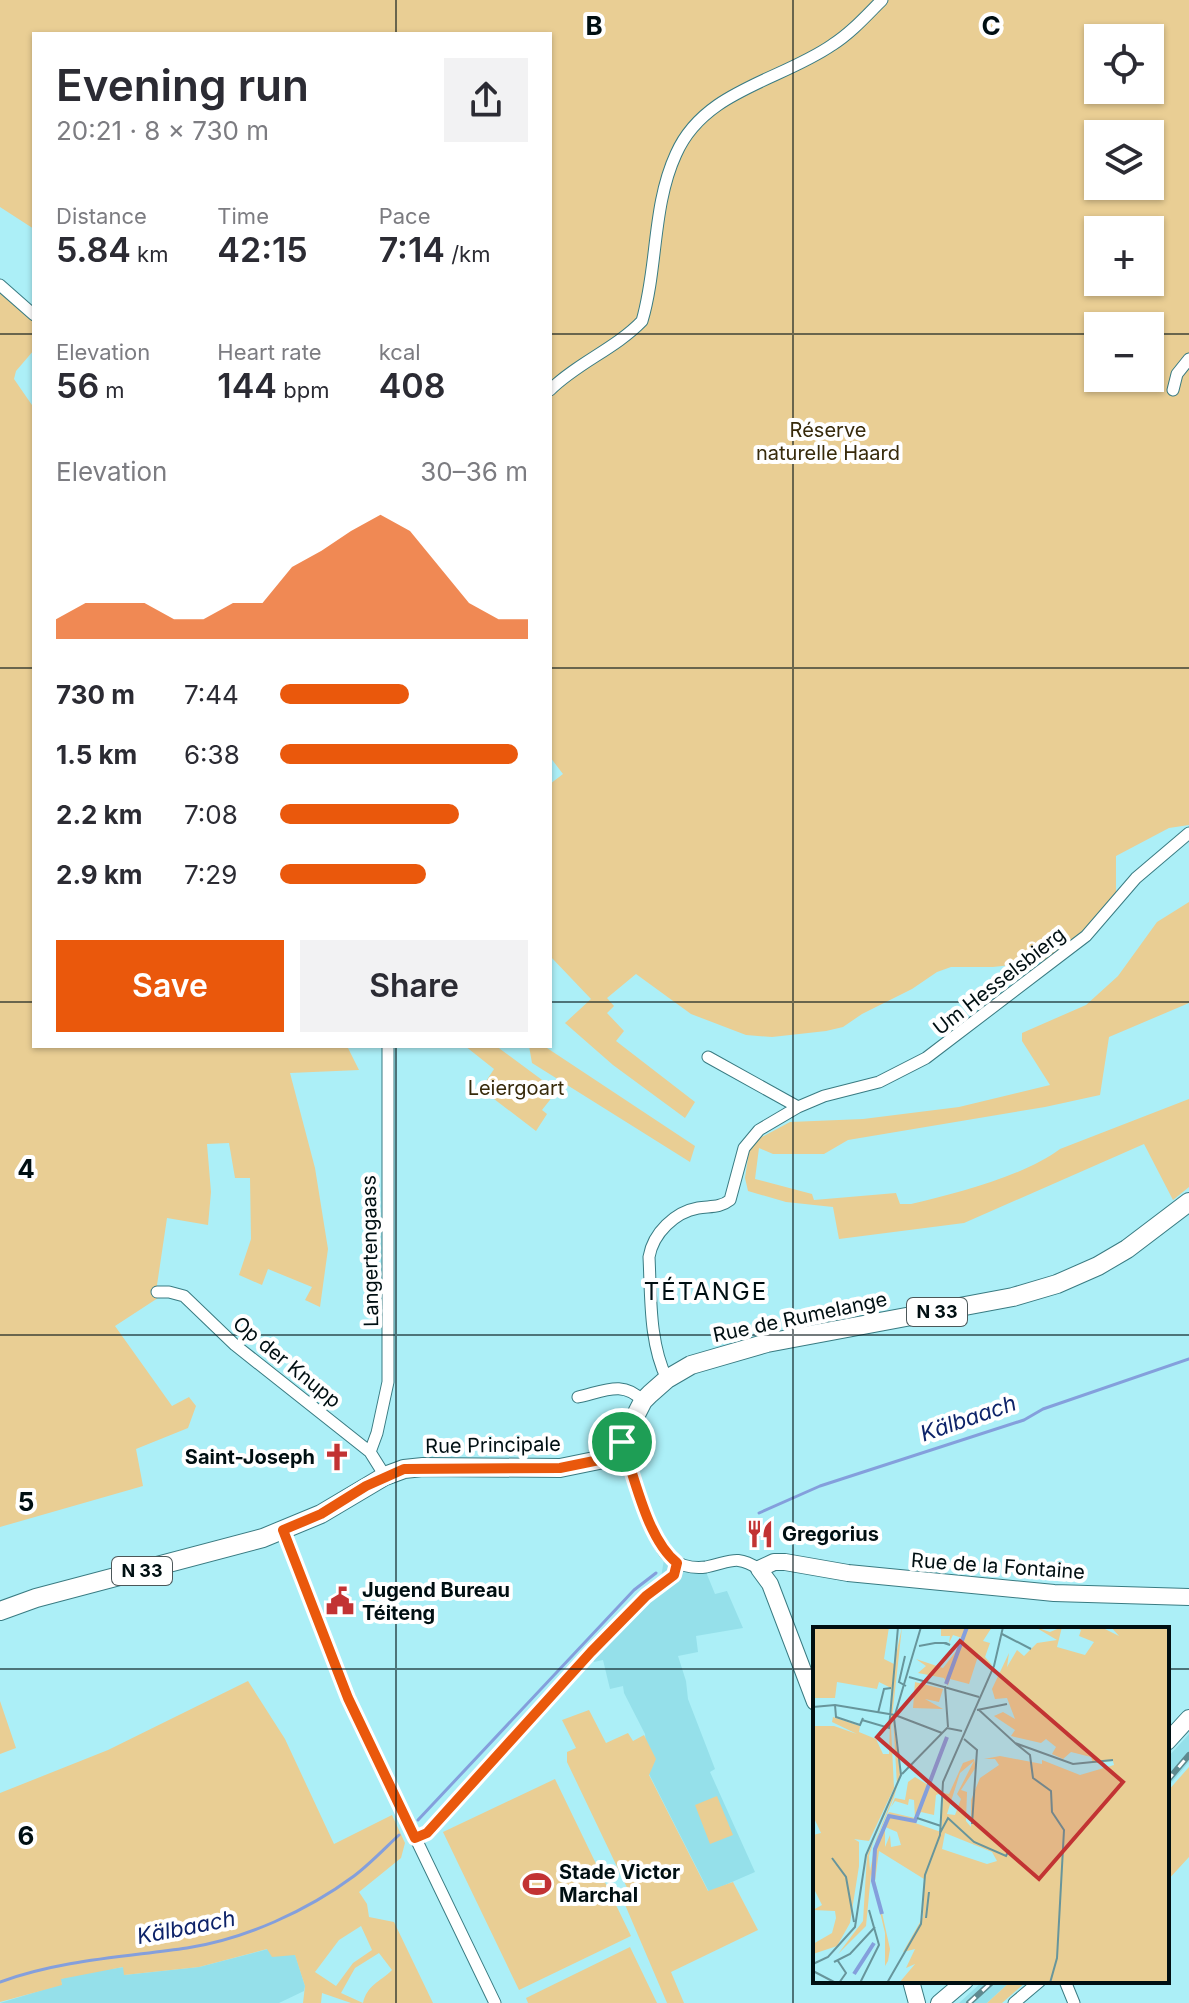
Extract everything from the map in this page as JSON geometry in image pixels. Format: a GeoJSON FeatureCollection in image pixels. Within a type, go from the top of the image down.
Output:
{"type":"FeatureCollection","features":[{"type":"Feature","properties":{"kind":"main road","name":"Rue de Rumelange"},"geometry":{"type":"LineString","coordinates":[[622,1442],[643,1401],[667,1379],[700,1361],[738,1350],[1013,1297],[1057,1284],[1127,1249],[1189,1202]]}},
{"type":"Feature","properties":{"kind":"main road","name":"Rue Principale"},"geometry":{"type":"LineString","coordinates":[[0,1611],[36,1598],[240,1545],[283,1530],[321,1514],[385,1476],[404,1469],[560,1468],[604,1459],[622,1442]]}},
{"type":"Feature","properties":{"kind":"street"},"geometry":{"type":"LineString","coordinates":[[552,388],[642,321],[668,174],[695,123],[721,102],[833,45],[882,0]]}},
{"type":"Feature","properties":{"kind":"street"},"geometry":{"type":"LineString","coordinates":[[0,285],[32,313]]}},
{"type":"Feature","properties":{"kind":"street"},"geometry":{"type":"LineString","coordinates":[[1173,390],[1177,374],[1189,359]]}},
{"type":"Feature","properties":{"kind":"street","name":"Um Hesselsbierg"},"geometry":{"type":"LineString","coordinates":[[667,1379],[653,1320],[651,1248],[676,1216],[725,1204],[730,1200],[744,1148],[759,1130],[824,1096],[879,1082],[939,1049],[1086,936],[1136,878],[1189,833]]}},
{"type":"Feature","properties":{"kind":"street","name":"Langertengaass"},"geometry":{"type":"LineString","coordinates":[[370,1452],[388,1382],[388,1048]]}},
{"type":"Feature","properties":{"kind":"street"},"geometry":{"type":"LineString","coordinates":[[708,1057],[798,1107]]}},
{"type":"Feature","properties":{"kind":"street","name":"Op der Knupp"},"geometry":{"type":"LineString","coordinates":[[157,1292],[184,1296],[235,1345],[370,1452],[385,1476]]}},
{"type":"Feature","properties":{"kind":"street"},"geometry":{"type":"LineString","coordinates":[[578,1397],[623,1387],[633,1390],[643,1401]]}},
{"type":"Feature","properties":{"kind":"street"},"geometry":{"type":"LineString","coordinates":[[622,1442],[654,1533],[665,1553],[677,1563],[704,1567],[739,1559],[759,1569],[770,1584],[813,1697]]}},
{"type":"Feature","properties":{"kind":"street"},"geometry":{"type":"LineString","coordinates":[[283,1530],[339,1677],[495,2003]]}},
{"type":"Feature","properties":{"kind":"street","name":"Rue de la Fontaine"},"geometry":{"type":"LineString","coordinates":[[759,1569],[774,1562],[785,1562],[848,1573],[1054,1593],[1189,1597]]}},
{"type":"Feature","properties":{"kind":"street"},"geometry":{"type":"LineString","coordinates":[[415,1838],[427,1833],[646,1596],[674,1575],[677,1563]]}},
{"type":"Feature","properties":{"kind":"street"},"geometry":{"type":"LineString","coordinates":[[1169,1740],[1189,1718]]}},
{"type":"Feature","properties":{"kind":"street"},"geometry":{"type":"LineString","coordinates":[[912,1983],[917,2003]]}},
{"type":"Feature","properties":{"kind":"street"},"geometry":{"type":"LineString","coordinates":[[939,2003],[963,1983]]}},
{"type":"Feature","properties":{"kind":"street"},"geometry":{"type":"LineString","coordinates":[[1014,2003],[1038,1983]]}},
{"type":"Feature","properties":{"kind":"street"},"geometry":{"type":"LineString","coordinates":[[1066,1983],[1074,2003]]}},
{"type":"Feature","properties":{"kind":"shaded area"},"geometry":{"type":"Polygon","coordinates":[[[665,1553],[704,1567],[715,1594],[727,1591],[743,1628],[696,1636],[698,1652],[678,1656],[688,1699],[715,1769],[710,1772],[755,1872],[709,1892],[649,1774],[645,1734],[623,1686],[610,1689],[603,1660],[594,1662],[589,1648],[661,1578],[665,1553]]]}},
{"type":"Feature","properties":{"kind":"shaded area"},"geometry":{"type":"Polygon","coordinates":[[[1189,1734],[1189,1762],[1169,1786],[1169,1756],[1189,1734]]]}},
{"type":"Feature","properties":{"kind":"shaded area"},"geometry":{"type":"Polygon","coordinates":[[[268,1949],[276,1956],[295,1954],[304,1991],[279,2003],[0,2003],[62,1984],[60,1979],[84,1973],[124,1967],[124,1975],[199,1967],[268,1949]]]}},
{"type":"Feature","properties":{"kind":"shaded area"},"geometry":{"type":"Polygon","coordinates":[[[981,1983],[1009,1983],[987,2003],[959,2003],[981,1983]]]}},
{"type":"Feature","properties":{"kind":"green space","name":"Réserve naturelle Haard"},"geometry":{"type":"Polygon","coordinates":[[[0,0],[1189,0],[1189,825],[1169,828],[1116,856],[1116,901],[1057,960],[993,967],[951,967],[937,972],[843,1027],[772,1037],[746,1035],[691,1014],[636,974],[607,998],[614,1006],[607,1013],[624,1031],[616,1041],[695,1102],[685,1118],[613,1065],[565,1023],[591,999],[552,958],[552,782],[563,774],[552,760],[552,32],[32,32],[32,228],[0,207],[0,0]]]}},
{"type":"Feature","properties":{"kind":"green space"},"geometry":{"type":"Polygon","coordinates":[[[0,285],[32,313],[32,352],[16,371],[14,379],[32,405],[32,1048],[348,1048],[359,1070],[290,1073],[315,1168],[328,1249],[320,1307],[305,1300],[312,1287],[268,1269],[262,1285],[239,1275],[251,1239],[250,1178],[235,1178],[229,1143],[207,1144],[211,1192],[208,1225],[167,1218],[157,1285],[161,1296],[115,1326],[172,1406],[189,1397],[196,1406],[188,1428],[136,1449],[143,1486],[0,1527],[0,285]]]}},
{"type":"Feature","properties":{"kind":"green space"},"geometry":{"type":"Polygon","coordinates":[[[1189,902],[1189,1003],[1109,1037],[1100,1095],[848,1140],[824,1154],[773,1154],[759,1148],[755,1179],[812,1194],[814,1200],[896,1193],[900,1204],[911,1204],[1009,1176],[1060,1149],[1189,1099],[1189,1187],[1173,1200],[1144,1144],[964,1223],[839,1239],[833,1207],[786,1202],[748,1191],[745,1178],[749,1151],[760,1138],[790,1122],[863,1119],[959,1107],[1050,1085],[1022,1041],[1022,1033],[1086,1005],[1118,976],[1157,922],[1189,902]]]}},
{"type":"Feature","properties":{"kind":"green space","name":"Leiergoart"},"geometry":{"type":"Polygon","coordinates":[[[468,1048],[499,1048],[557,1091],[542,1110],[547,1114],[536,1131],[481,1089],[494,1069],[468,1048]]]}},
{"type":"Feature","properties":{"kind":"green space"},"geometry":{"type":"Polygon","coordinates":[[[529,1048],[547,1048],[695,1146],[690,1162],[532,1063],[529,1048]]]}},
{"type":"Feature","properties":{"kind":"green space"},"geometry":{"type":"Polygon","coordinates":[[[248,1681],[285,1739],[334,1844],[392,1815],[405,1843],[401,1858],[359,1892],[367,1904],[369,1917],[394,1922],[433,2003],[363,2003],[351,2003],[322,1993],[321,2003],[303,2003],[305,1986],[295,1955],[272,1957],[267,1949],[199,1967],[124,1975],[123,1967],[61,1979],[62,1985],[0,2002],[0,1793],[108,1750],[248,1681]],[[361,1926],[339,1940],[315,1972],[336,1986],[353,1963],[372,1950],[361,1926]],[[379,1953],[355,1968],[341,1993],[363,2003],[371,1988],[392,1970],[379,1953]]]}},
{"type":"Feature","properties":{"kind":"green space"},"geometry":{"type":"Polygon","coordinates":[[[0,1701],[16,1748],[0,1754],[0,1701]]]}},
{"type":"Feature","properties":{"kind":"green space"},"geometry":{"type":"Polygon","coordinates":[[[589,1710],[606,1743],[628,1733],[633,1741],[644,1735],[656,1759],[649,1775],[708,1891],[733,1882],[758,1930],[671,1972],[684,2003],[667,2003],[623,1900],[631,1896],[567,1762],[567,1752],[576,1748],[562,1720],[589,1710]]]}},
{"type":"Feature","properties":{"kind":"green space"},"geometry":{"type":"Polygon","coordinates":[[[1189,1767],[1189,1857],[1169,1879],[1169,1790],[1189,1767]]]}},
{"type":"Feature","properties":{"kind":"green space","name":"Stade Victor Marchal"},"geometry":{"type":"Polygon","coordinates":[[[555,1779],[631,1936],[519,1990],[443,1832],[555,1779]]]}},
{"type":"Feature","properties":{"kind":"green space"},"geometry":{"type":"Polygon","coordinates":[[[717,1796],[733,1835],[710,1844],[695,1805],[717,1796]]]}},
{"type":"Feature","properties":{"kind":"green space"},"geometry":{"type":"Polygon","coordinates":[[[630,1947],[657,2003],[528,2003],[526,1998],[630,1947]]]}},
{"type":"Feature","properties":{"kind":"green space"},"geometry":{"type":"Polygon","coordinates":[[[1009,1983],[1025,1983],[1002,2003],[987,2003],[1009,1983]]]}},
{"type":"Feature","properties":{"kind":"waterway","name":"Kälbaach"},"geometry":{"type":"LineString","coordinates":[[759,1513],[820,1486],[1024,1420],[1043,1409],[1189,1359]]}},
{"type":"Feature","properties":{"kind":"waterway","name":"Kälbaach"},"geometry":{"type":"LineString","coordinates":[[418,1820],[634,1590],[656,1573]]}},
{"type":"Feature","properties":{"kind":"waterway","name":"Kälbaach"},"geometry":{"type":"LineString","coordinates":[[0,1982],[69,1964],[209,1944],[275,1922],[336,1889],[399,1835]]}},
{"type":"Feature","properties":{"kind":"railway"},"geometry":{"type":"LineString","coordinates":[[1169,1779],[1189,1755]]}},
{"type":"Feature","properties":{"kind":"railway"},"geometry":{"type":"LineString","coordinates":[[969,2003],[991,1983]]}},
{"type":"Feature","properties":{"kind":"place","name":"Saint-Joseph"},"geometry":{"type":"Point","coordinates":[337,1457]}},
{"type":"Feature","properties":{"kind":"place","name":"Gregorius"},"geometry":{"type":"Point","coordinates":[760,1534]}},
{"type":"Feature","properties":{"kind":"place","name":"Jugend Bureau Téiteng"},"geometry":{"type":"Point","coordinates":[340,1601]}},
{"type":"Feature","properties":{"kind":"place","name":"Stade Victor Marchal"},"geometry":{"type":"Point","coordinates":[537,1884]}},
{"type":"Feature","properties":{"kind":"district","name":"TÉTANGE"},"geometry":{"type":"Point","coordinates":[706,1292]}},
{"type":"Feature","properties":{"kind":"route"},"geometry":{"type":"LineString","coordinates":[[622,1442],[654,1533],[665,1553],[677,1563],[674,1575],[646,1596],[550,1696],[427,1833],[415,1838],[348,1698],[283,1530],[321,1514],[366,1486],[404,1469],[560,1468],[604,1459],[622,1442]]}}]}
